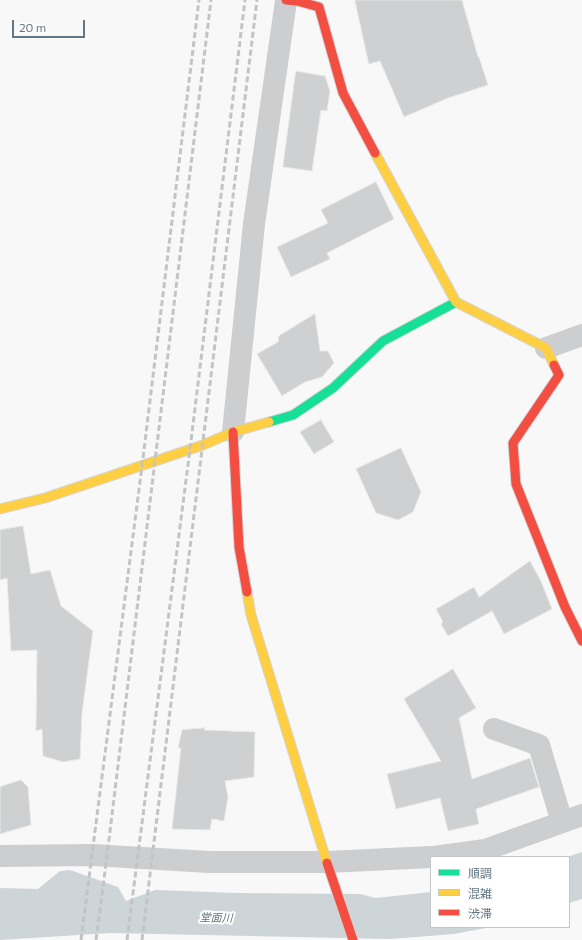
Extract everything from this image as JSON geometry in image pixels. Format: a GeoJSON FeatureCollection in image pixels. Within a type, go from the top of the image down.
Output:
{"type":"FeatureCollection","features":[{"type":"Feature","properties":{"kind":"street"},"geometry":{"type":"LineString","coordinates":[[353,940],[327,862],[251,615],[239,548],[233,432],[254,224],[286,1],[296,1],[319,7],[343,93],[456,302],[546,348],[559,375],[513,443],[516,484],[565,607],[582,641]]}},
{"type":"Feature","properties":{"kind":"street"},"geometry":{"type":"LineString","coordinates":[[0,509],[45,498],[203,445],[233,432],[293,415],[333,388],[383,341],[456,302]]}},
{"type":"Feature","properties":{"kind":"street"},"geometry":{"type":"LineString","coordinates":[[546,348],[582,335]]}},
{"type":"Feature","properties":{"kind":"street"},"geometry":{"type":"LineString","coordinates":[[494,729],[539,745],[562,822]]}},
{"type":"Feature","properties":{"kind":"street"},"geometry":{"type":"LineString","coordinates":[[440,856],[485,850],[582,815]]}},
{"type":"Feature","properties":{"kind":"street"},"geometry":{"type":"LineString","coordinates":[[0,856],[93,855],[209,862],[327,862],[430,857]]}},
{"type":"Feature","properties":{"kind":"water"},"geometry":{"type":"Polygon","coordinates":[[[582,852],[582,899],[570,903],[570,856],[582,852]]]}},
{"type":"Feature","properties":{"kind":"water","name":"堂面川"},"geometry":{"type":"Polygon","coordinates":[[[70,870],[118,887],[126,901],[155,890],[237,893],[360,894],[376,898],[430,892],[430,928],[486,928],[454,934],[390,939],[110,933],[0,940],[0,888],[38,889],[60,871],[70,870]]]}},
{"type":"Feature","properties":{"kind":"building"},"geometry":{"type":"Polygon","coordinates":[[[355,0],[462,0],[478,57],[488,85],[448,98],[404,117],[380,61],[369,64],[355,0]]]}},
{"type":"Feature","properties":{"kind":"building"},"geometry":{"type":"Polygon","coordinates":[[[296,71],[325,76],[330,91],[327,111],[321,110],[312,171],[283,167],[296,71]]]}},
{"type":"Feature","properties":{"kind":"building"},"geometry":{"type":"Polygon","coordinates":[[[376,182],[394,219],[327,253],[330,259],[291,277],[277,247],[328,223],[321,210],[376,182]]]}},
{"type":"Feature","properties":{"kind":"building"},"geometry":{"type":"Polygon","coordinates":[[[315,314],[320,351],[328,351],[334,363],[322,377],[305,382],[282,396],[257,354],[278,342],[279,336],[315,314]]]}},
{"type":"Feature","properties":{"kind":"building"},"geometry":{"type":"Polygon","coordinates":[[[321,420],[334,442],[314,454],[300,432],[321,420]]]}},
{"type":"Feature","properties":{"kind":"building"},"geometry":{"type":"Polygon","coordinates":[[[401,448],[421,492],[413,512],[398,520],[376,513],[356,469],[401,448]]]}},
{"type":"Feature","properties":{"kind":"building"},"geometry":{"type":"Polygon","coordinates":[[[23,526],[31,574],[50,570],[61,606],[93,631],[82,713],[80,759],[63,762],[43,756],[42,729],[36,731],[37,650],[11,651],[7,578],[0,580],[0,530],[23,526]]]}},
{"type":"Feature","properties":{"kind":"building"},"geometry":{"type":"Polygon","coordinates":[[[530,561],[541,581],[552,609],[504,634],[492,611],[448,636],[441,624],[443,622],[436,609],[474,587],[479,597],[530,561]]]}},
{"type":"Feature","properties":{"kind":"building"},"geometry":{"type":"Polygon","coordinates":[[[453,669],[476,708],[459,718],[472,779],[530,758],[539,787],[476,809],[479,824],[448,831],[440,798],[396,809],[387,774],[441,761],[404,699],[453,669]]]}},
{"type":"Feature","properties":{"kind":"building"},"geometry":{"type":"Polygon","coordinates":[[[205,728],[204,730],[255,732],[254,777],[225,781],[228,797],[224,821],[212,819],[210,830],[172,829],[181,748],[178,748],[182,730],[205,728]]]}},
{"type":"Feature","properties":{"kind":"building"},"geometry":{"type":"Polygon","coordinates":[[[21,780],[28,787],[31,825],[0,834],[0,787],[21,780]]]}},
{"type":"Feature","properties":{"kind":"railway"},"geometry":{"type":"LineString","coordinates":[[81,940],[142,466],[199,0]]}},
{"type":"Feature","properties":{"kind":"railway"},"geometry":{"type":"LineString","coordinates":[[96,940],[211,0]]}},
{"type":"Feature","properties":{"kind":"railway"},"geometry":{"type":"LineString","coordinates":[[127,940],[190,449],[245,0]]}},
{"type":"Feature","properties":{"kind":"railway"},"geometry":{"type":"LineString","coordinates":[[142,940],[257,0]]}},
{"type":"Feature","properties":{"kind":"traffic: fast"},"geometry":{"type":"LineString","coordinates":[[269,422],[293,415],[333,388],[383,341],[456,302]]}},
{"type":"Feature","properties":{"kind":"traffic: slow"},"geometry":{"type":"LineString","coordinates":[[375,153],[456,302],[546,348],[554,365]]}},
{"type":"Feature","properties":{"kind":"traffic: slow"},"geometry":{"type":"LineString","coordinates":[[0,509],[45,498],[203,445],[233,432],[269,422]]}},
{"type":"Feature","properties":{"kind":"traffic: slow"},"geometry":{"type":"LineString","coordinates":[[247,592],[251,615],[327,863]]}},
{"type":"Feature","properties":{"kind":"traffic: jam"},"geometry":{"type":"LineString","coordinates":[[286,0],[297,1],[319,7],[343,93],[375,153]]}},
{"type":"Feature","properties":{"kind":"traffic: jam"},"geometry":{"type":"LineString","coordinates":[[554,365],[559,375],[513,443],[516,484],[565,607],[582,641]]}},
{"type":"Feature","properties":{"kind":"traffic: jam"},"geometry":{"type":"LineString","coordinates":[[233,432],[239,547],[247,592]]}},
{"type":"Feature","properties":{"kind":"traffic: jam"},"geometry":{"type":"LineString","coordinates":[[327,863],[353,940]]}}]}
